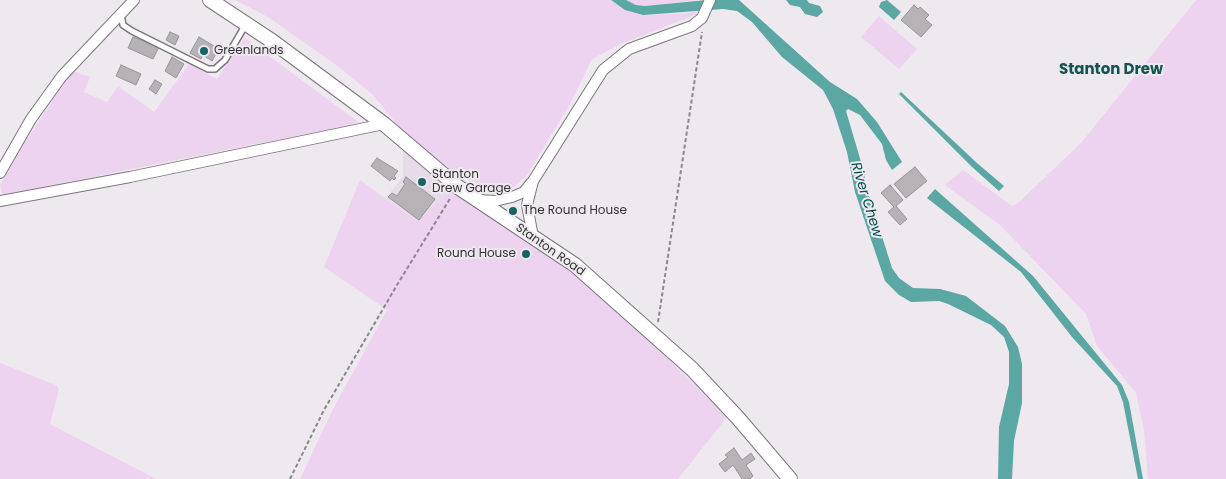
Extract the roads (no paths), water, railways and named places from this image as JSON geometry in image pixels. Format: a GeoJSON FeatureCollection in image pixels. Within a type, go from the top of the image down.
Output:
{"type":"FeatureCollection","features":[{"type":"Feature","properties":{"kind":"main road","name":"Stanton Road"},"geometry":{"type":"LineString","coordinates":[[210,0],[384,124],[477,200],[575,265],[698,376],[790,479]]}},
{"type":"Feature","properties":{"kind":"street"},"geometry":{"type":"LineString","coordinates":[[0,173],[31,119],[62,76],[134,0]]}},
{"type":"Feature","properties":{"kind":"street"},"geometry":{"type":"LineString","coordinates":[[477,200],[496,201],[524,192],[604,70],[629,49],[692,26],[700,20],[710,0]]}},
{"type":"Feature","properties":{"kind":"street"},"geometry":{"type":"LineString","coordinates":[[0,201],[130,177],[384,124]]}},
{"type":"Feature","properties":{"kind":"street"},"geometry":{"type":"LineString","coordinates":[[533,181],[527,205],[533,237]]}},
{"type":"Feature","properties":{"kind":"lane"},"geometry":{"type":"LineString","coordinates":[[121,14],[123,25],[132,31],[208,69],[215,69],[225,60],[246,24]]}},
{"type":"Feature","properties":{"kind":"water","name":"River Chew"},"geometry":{"type":"Polygon","coordinates":[[[611,0],[626,0],[636,5],[645,6],[707,0],[739,0],[830,82],[857,99],[877,122],[902,162],[892,170],[886,160],[882,144],[860,115],[848,109],[846,111],[864,172],[866,186],[892,268],[899,278],[913,288],[940,289],[966,296],[1005,326],[1018,347],[1022,364],[1022,403],[1014,441],[1012,479],[998,479],[999,427],[1009,384],[1009,352],[1004,337],[991,325],[948,304],[939,301],[911,302],[899,295],[885,281],[855,192],[847,152],[833,109],[823,90],[782,57],[752,22],[737,11],[723,9],[643,15],[625,10],[611,0]]]}},
{"type":"Feature","properties":{"kind":"water"},"geometry":{"type":"Polygon","coordinates":[[[786,0],[807,0],[809,3],[820,6],[823,12],[817,17],[805,14],[800,7],[790,5],[786,0]]]}},
{"type":"Feature","properties":{"kind":"water"},"geometry":{"type":"Polygon","coordinates":[[[887,0],[901,12],[894,20],[879,7],[881,2],[887,0]]]}},
{"type":"Feature","properties":{"kind":"water"},"geometry":{"type":"Polygon","coordinates":[[[901,92],[1004,186],[999,191],[972,167],[899,94],[901,92]]]}},
{"type":"Feature","properties":{"kind":"water"},"geometry":{"type":"Polygon","coordinates":[[[935,189],[1033,276],[1122,385],[1129,402],[1143,479],[1138,479],[1123,402],[1117,386],[1072,337],[1021,272],[927,198],[935,189]]]}},
{"type":"Feature","properties":{"kind":"place","name":"Greenlands"},"geometry":{"type":"Point","coordinates":[204,51]}},
{"type":"Feature","properties":{"kind":"place","name":"Stanton Drew Garage"},"geometry":{"type":"Point","coordinates":[422,182]}},
{"type":"Feature","properties":{"kind":"place","name":"The Round House"},"geometry":{"type":"Point","coordinates":[513,211]}},
{"type":"Feature","properties":{"kind":"place","name":"Round House"},"geometry":{"type":"Point","coordinates":[526,254]}},
{"type":"Feature","properties":{"kind":"district","name":"Stanton Drew"},"geometry":{"type":"Point","coordinates":[1111,70]}}]}
